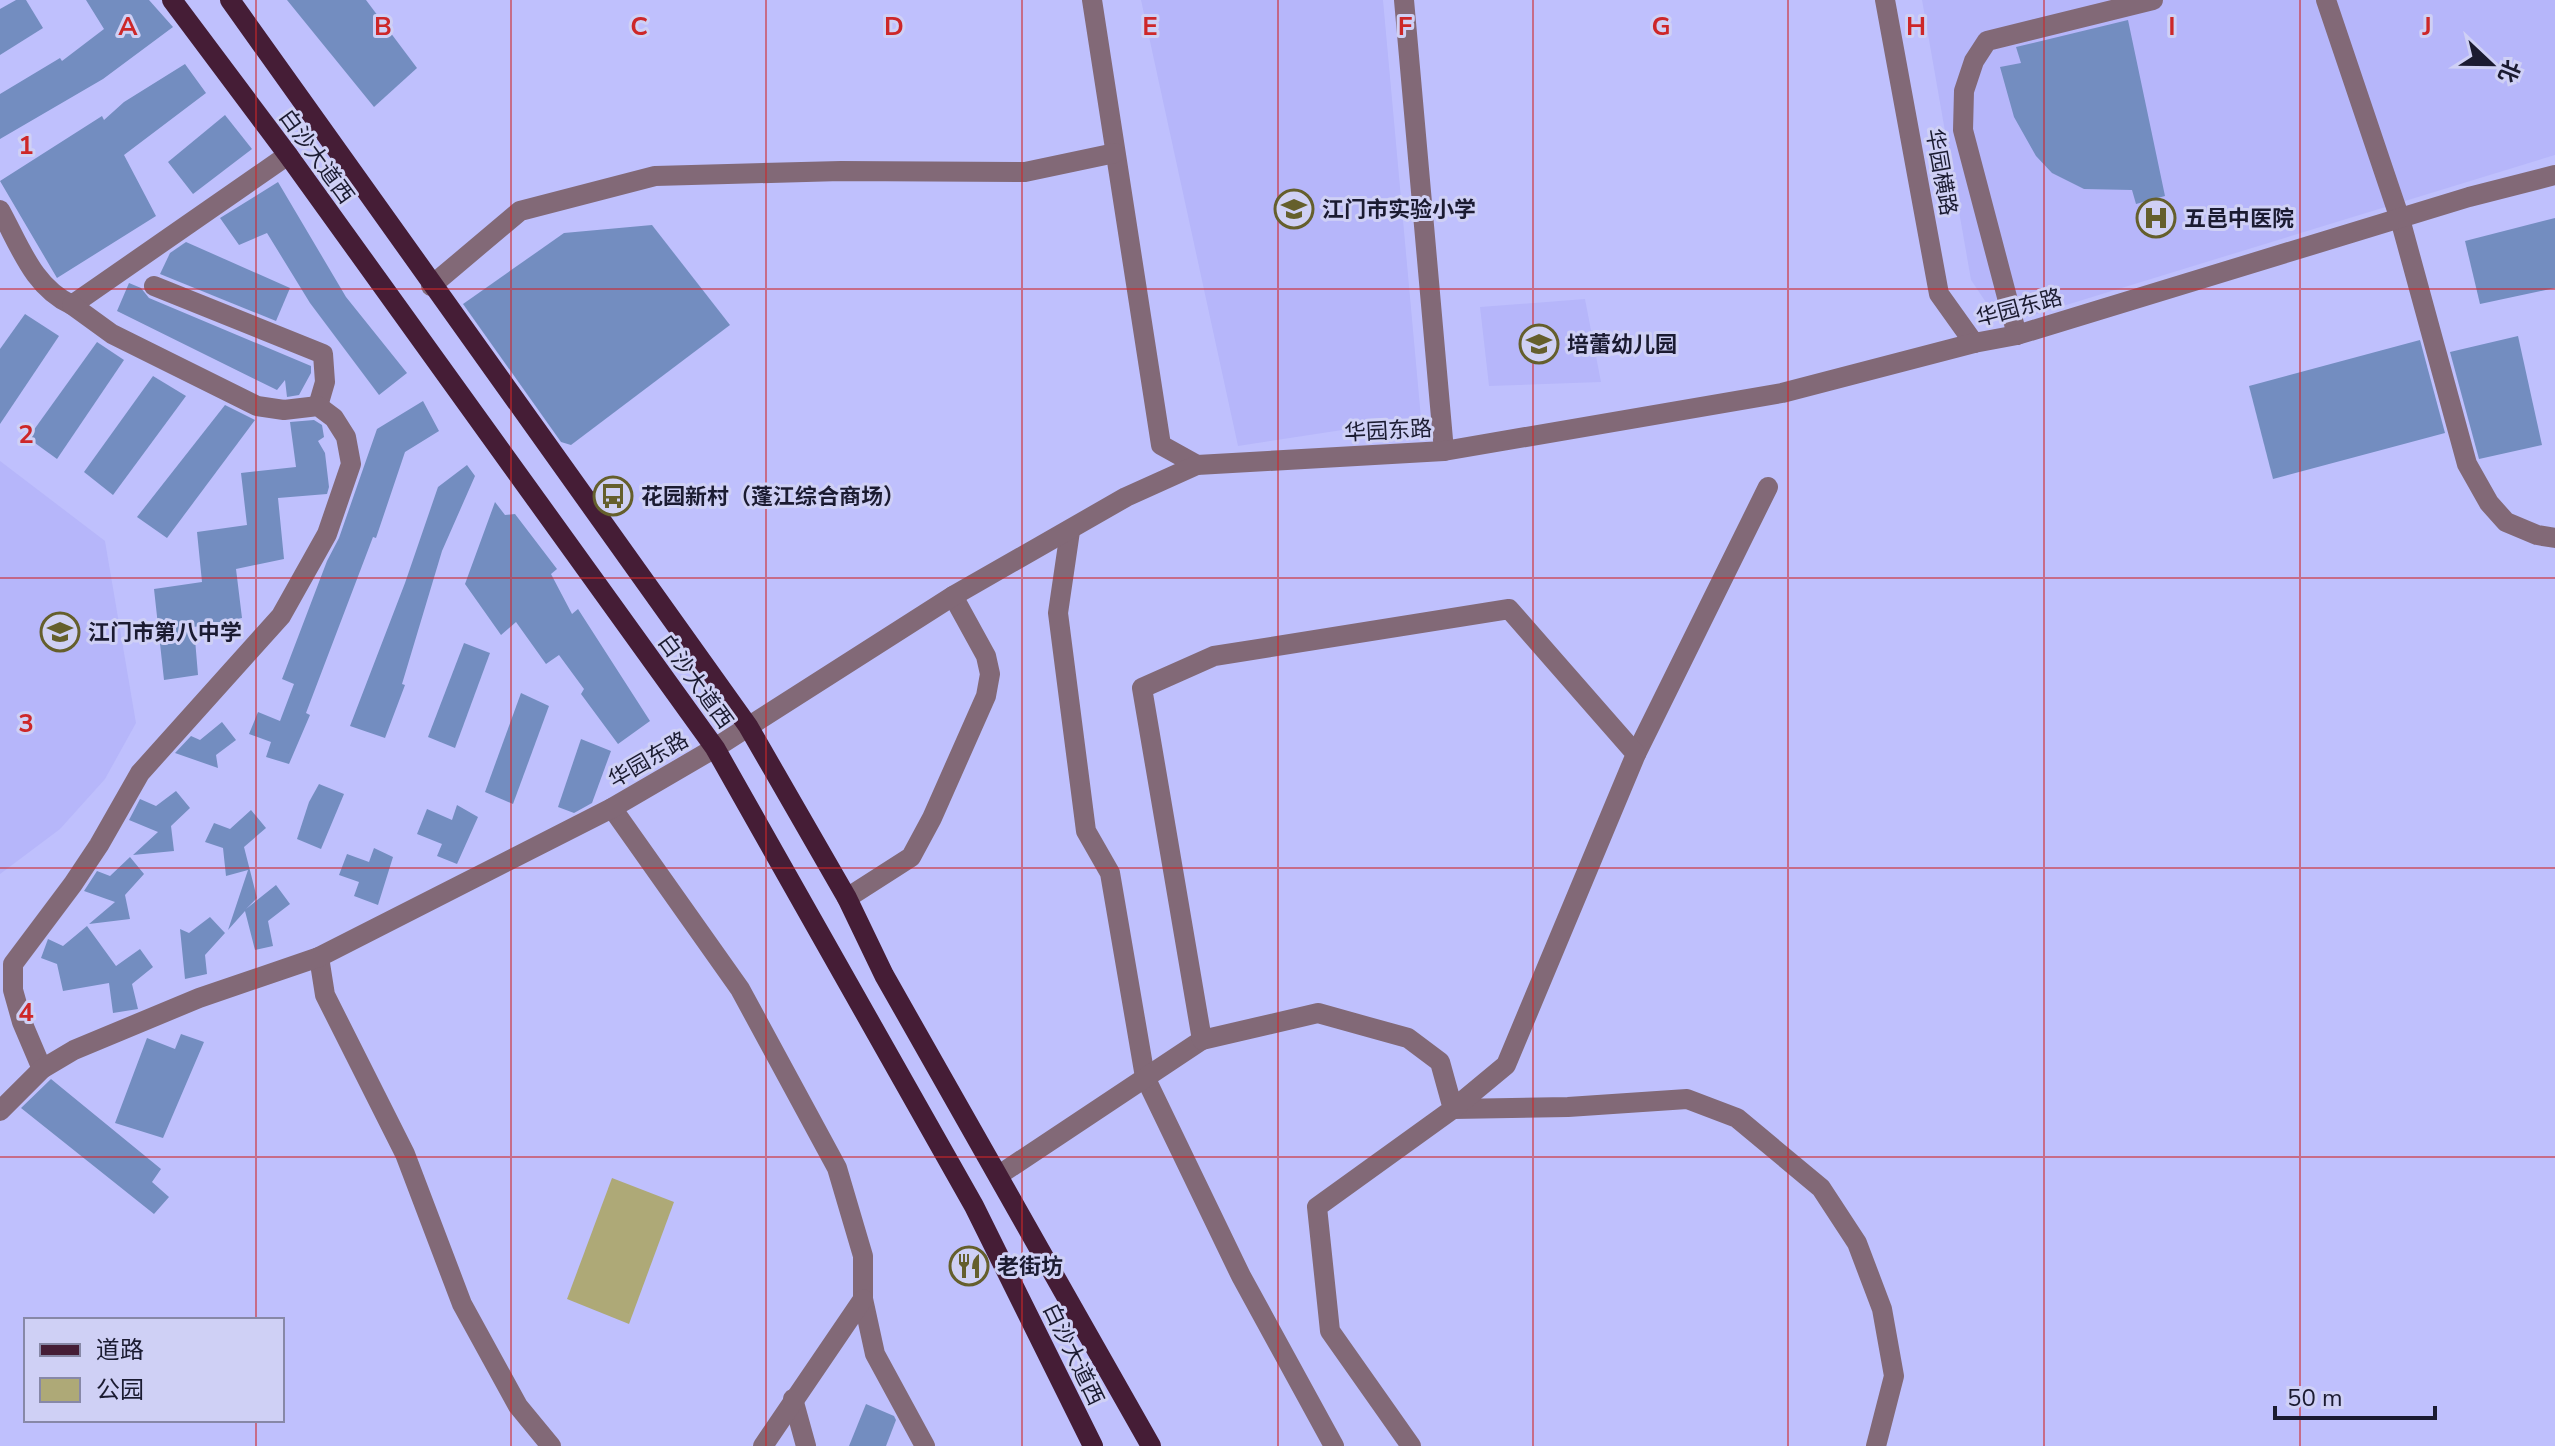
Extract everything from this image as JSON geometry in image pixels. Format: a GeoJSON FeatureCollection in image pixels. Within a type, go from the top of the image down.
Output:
{"type":"FeatureCollection","features":[{"type":"Feature","properties":{"kind":"main road","name":"白沙大道西"},"geometry":{"type":"LineString","coordinates":[[172,0],[288,155],[715,748],[974,1206],[1093,1446]]}},
{"type":"Feature","properties":{"kind":"main road","name":"白沙大道西"},"geometry":{"type":"LineString","coordinates":[[230,0],[431,286],[748,726],[847,898],[884,975],[1151,1446]]}},
{"type":"Feature","properties":{"kind":"street"},"geometry":{"type":"LineString","coordinates":[[1092,0],[1161,445],[1197,465]]}},
{"type":"Feature","properties":{"kind":"street"},"geometry":{"type":"LineString","coordinates":[[1404,0],[1444,451]]}},
{"type":"Feature","properties":{"kind":"street","name":"华园横路"},"geometry":{"type":"LineString","coordinates":[[1885,0],[1939,294],[1974,343]]}},
{"type":"Feature","properties":{"kind":"street"},"geometry":{"type":"LineString","coordinates":[[2017,335],[1963,130],[1964,91],[1974,61],[1987,41],[2153,0]]}},
{"type":"Feature","properties":{"kind":"street"},"geometry":{"type":"LineString","coordinates":[[2326,0],[2400,219],[2467,464],[2489,503],[2506,522],[2537,535],[2555,538]]}},
{"type":"Feature","properties":{"kind":"street"},"geometry":{"type":"LineString","coordinates":[[431,286],[520,211],[655,176],[841,171],[1025,172],[1115,153]]}},
{"type":"Feature","properties":{"kind":"street"},"geometry":{"type":"LineString","coordinates":[[72,305],[288,155]]}},
{"type":"Feature","properties":{"kind":"street","name":"华园东路"},"geometry":{"type":"LineString","coordinates":[[0,1111],[42,1069],[74,1050],[199,998],[319,957],[612,808],[715,748],[953,596],[1126,497],[1197,465],[1444,451],[1782,393],[1974,343],[2017,335],[2469,197],[2555,175]]}},
{"type":"Feature","properties":{"kind":"street"},"geometry":{"type":"LineString","coordinates":[[0,210],[42,285],[57,298],[112,334],[257,406],[284,410],[318,406],[334,418],[346,437],[351,464],[327,534],[281,616],[140,773],[99,845],[13,964],[13,990],[22,1022],[42,1069]]}},
{"type":"Feature","properties":{"kind":"street"},"geometry":{"type":"LineString","coordinates":[[154,286],[323,354],[325,382],[318,406]]}},
{"type":"Feature","properties":{"kind":"street"},"geometry":{"type":"LineString","coordinates":[[1411,1446],[1330,1331],[1317,1207],[1453,1109],[1506,1065],[1636,754],[1768,487]]}},
{"type":"Feature","properties":{"kind":"street"},"geometry":{"type":"LineString","coordinates":[[1070,531],[1058,613],[1086,831],[1110,873],[1145,1077],[1241,1276],[1334,1446]]}},
{"type":"Feature","properties":{"kind":"street"},"geometry":{"type":"LineString","coordinates":[[847,898],[911,857],[932,818],[986,696],[990,674],[986,656],[953,596]]}},
{"type":"Feature","properties":{"kind":"street"},"geometry":{"type":"LineString","coordinates":[[1202,1040],[1142,688],[1214,656],[1509,609],[1636,754]]}},
{"type":"Feature","properties":{"kind":"street"},"geometry":{"type":"LineString","coordinates":[[612,808],[740,989],[837,1168],[863,1256],[863,1299],[875,1354],[925,1446]]}},
{"type":"Feature","properties":{"kind":"street"},"geometry":{"type":"LineString","coordinates":[[319,957],[325,995],[405,1154],[462,1304],[518,1406],[551,1446]]}},
{"type":"Feature","properties":{"kind":"street"},"geometry":{"type":"LineString","coordinates":[[999,1175],[1202,1040],[1318,1013],[1408,1038],[1440,1062],[1453,1109]]}},
{"type":"Feature","properties":{"kind":"street"},"geometry":{"type":"LineString","coordinates":[[1453,1109],[1568,1107],[1687,1099],[1737,1118],[1821,1188],[1857,1243],[1882,1309],[1894,1376],[1876,1446]]}},
{"type":"Feature","properties":{"kind":"street"},"geometry":{"type":"LineString","coordinates":[[763,1446],[863,1299]]}},
{"type":"Feature","properties":{"kind":"street"},"geometry":{"type":"LineString","coordinates":[[793,1399],[806,1446]]}},
{"type":"Feature","properties":{"kind":"shaded area","name":"江门市实验小学"},"geometry":{"type":"Polygon","coordinates":[[[1141,0],[1383,0],[1421,418],[1238,446],[1141,0]]]}},
{"type":"Feature","properties":{"kind":"shaded area","name":"五邑中医院"},"geometry":{"type":"Polygon","coordinates":[[[1922,0],[2555,0],[2555,155],[2001,325],[1971,280],[1922,0]]]}},
{"type":"Feature","properties":{"kind":"shaded area","name":"培蕾幼儿园"},"geometry":{"type":"Polygon","coordinates":[[[1585,299],[1601,382],[1489,386],[1480,307],[1585,299]]]}},
{"type":"Feature","properties":{"kind":"shaded area","name":"江门市第八中学"},"geometry":{"type":"Polygon","coordinates":[[[0,461],[105,541],[136,723],[105,779],[60,829],[0,874],[0,461]]]}},
{"type":"Feature","properties":{"kind":"green space"},"geometry":{"type":"Polygon","coordinates":[[[612,1178],[674,1202],[629,1324],[567,1299],[612,1178]]]}},
{"type":"Feature","properties":{"kind":"building"},"geometry":{"type":"Polygon","coordinates":[[[16,0],[26,0],[43,28],[0,55],[0,9],[16,0]]]}},
{"type":"Feature","properties":{"kind":"building"},"geometry":{"type":"Polygon","coordinates":[[[86,0],[149,0],[173,27],[103,79],[0,139],[0,94],[60,58],[62,61],[104,29],[86,0]]]}},
{"type":"Feature","properties":{"kind":"building"},"geometry":{"type":"Polygon","coordinates":[[[287,0],[366,0],[417,68],[374,107],[287,0]]]}},
{"type":"Feature","properties":{"kind":"building"},"geometry":{"type":"Polygon","coordinates":[[[2128,20],[2165,196],[2136,204],[2132,190],[2084,189],[2052,173],[2036,156],[2014,117],[2000,67],[2021,63],[2016,47],[2128,20]]]}},
{"type":"Feature","properties":{"kind":"building"},"geometry":{"type":"Polygon","coordinates":[[[185,64],[206,93],[124,155],[156,216],[57,278],[0,181],[102,116],[104,120],[124,102],[185,64]]]}},
{"type":"Feature","properties":{"kind":"building"},"geometry":{"type":"Polygon","coordinates":[[[225,115],[252,149],[193,194],[168,162],[225,115]]]}},
{"type":"Feature","properties":{"kind":"building"},"geometry":{"type":"Polygon","coordinates":[[[278,182],[346,297],[407,373],[379,395],[310,303],[267,233],[239,245],[220,218],[278,182]]]}},
{"type":"Feature","properties":{"kind":"building"},"geometry":{"type":"Polygon","coordinates":[[[2555,218],[2555,288],[2480,304],[2465,241],[2555,218]]]}},
{"type":"Feature","properties":{"kind":"building"},"geometry":{"type":"Polygon","coordinates":[[[652,225],[730,325],[571,445],[561,442],[463,304],[564,233],[652,225]]]}},
{"type":"Feature","properties":{"kind":"building"},"geometry":{"type":"Polygon","coordinates":[[[186,242],[290,288],[276,321],[160,274],[170,253],[186,242]]]}},
{"type":"Feature","properties":{"kind":"building"},"geometry":{"type":"Polygon","coordinates":[[[129,283],[141,288],[149,298],[311,366],[311,373],[299,395],[287,397],[285,380],[277,390],[117,311],[129,283]]]}},
{"type":"Feature","properties":{"kind":"building"},"geometry":{"type":"Polygon","coordinates":[[[25,314],[59,336],[0,424],[0,349],[25,314]]]}},
{"type":"Feature","properties":{"kind":"building"},"geometry":{"type":"Polygon","coordinates":[[[2518,336],[2542,445],[2479,459],[2450,352],[2518,336]]]}},
{"type":"Feature","properties":{"kind":"building"},"geometry":{"type":"Polygon","coordinates":[[[2420,340],[2445,433],[2273,479],[2249,386],[2420,340]]]}},
{"type":"Feature","properties":{"kind":"building"},"geometry":{"type":"Polygon","coordinates":[[[97,342],[124,360],[57,459],[28,438],[97,342]]]}},
{"type":"Feature","properties":{"kind":"building"},"geometry":{"type":"Polygon","coordinates":[[[153,376],[186,396],[113,495],[84,472],[153,376]]]}},
{"type":"Feature","properties":{"kind":"building"},"geometry":{"type":"Polygon","coordinates":[[[423,401],[439,431],[405,452],[376,538],[373,537],[306,713],[310,715],[289,764],[266,757],[271,742],[249,734],[258,712],[280,721],[294,684],[282,679],[327,561],[339,538],[377,429],[423,401]]]}},
{"type":"Feature","properties":{"kind":"building"},"geometry":{"type":"Polygon","coordinates":[[[225,405],[255,420],[167,538],[137,517],[225,405]]]}},
{"type":"Feature","properties":{"kind":"building"},"geometry":{"type":"Polygon","coordinates":[[[314,420],[322,425],[324,437],[318,441],[325,453],[327,494],[278,498],[284,559],[236,569],[242,618],[194,627],[198,675],[164,680],[154,589],[202,582],[197,532],[247,525],[241,473],[296,467],[290,422],[314,420]]]}},
{"type":"Feature","properties":{"kind":"building"},"geometry":{"type":"Polygon","coordinates":[[[467,465],[475,476],[442,551],[402,684],[405,685],[385,738],[350,726],[438,487],[467,465]]]}},
{"type":"Feature","properties":{"kind":"building"},"geometry":{"type":"Polygon","coordinates":[[[495,502],[505,515],[515,514],[557,569],[551,574],[572,614],[578,609],[650,721],[618,744],[581,694],[584,689],[559,655],[546,664],[516,622],[501,635],[465,584],[495,502]]]}},
{"type":"Feature","properties":{"kind":"building"},"geometry":{"type":"Polygon","coordinates":[[[464,643],[490,653],[455,748],[428,737],[464,643]]]}},
{"type":"Feature","properties":{"kind":"building"},"geometry":{"type":"Polygon","coordinates":[[[521,693],[549,706],[513,804],[485,792],[521,693]]]}},
{"type":"Feature","properties":{"kind":"building"},"geometry":{"type":"Polygon","coordinates":[[[222,722],[236,740],[216,755],[218,768],[175,753],[191,736],[200,740],[222,722]]]}},
{"type":"Feature","properties":{"kind":"building"},"geometry":{"type":"Polygon","coordinates":[[[581,739],[611,751],[592,803],[574,813],[558,807],[581,739]]]}},
{"type":"Feature","properties":{"kind":"building"},"geometry":{"type":"Polygon","coordinates":[[[319,784],[344,794],[321,849],[297,839],[309,802],[319,784]]]}},
{"type":"Feature","properties":{"kind":"building"},"geometry":{"type":"Polygon","coordinates":[[[176,791],[190,808],[171,826],[174,851],[133,855],[158,832],[129,820],[140,799],[156,806],[176,791]]]}},
{"type":"Feature","properties":{"kind":"building"},"geometry":{"type":"Polygon","coordinates":[[[457,805],[478,817],[457,864],[437,856],[442,844],[417,834],[427,809],[452,820],[457,805]]]}},
{"type":"Feature","properties":{"kind":"building"},"geometry":{"type":"Polygon","coordinates":[[[251,810],[266,828],[244,847],[257,898],[246,909],[276,885],[290,904],[268,921],[273,946],[255,950],[245,911],[228,930],[248,870],[226,876],[223,848],[205,842],[214,823],[230,829],[251,810]]]}},
{"type":"Feature","properties":{"kind":"building"},"geometry":{"type":"Polygon","coordinates":[[[374,848],[393,857],[378,905],[354,896],[359,882],[339,875],[347,854],[369,862],[374,848]]]}},
{"type":"Feature","properties":{"kind":"building"},"geometry":{"type":"Polygon","coordinates":[[[130,857],[144,874],[125,895],[130,919],[89,924],[115,902],[84,891],[97,871],[110,876],[130,857]]]}},
{"type":"Feature","properties":{"kind":"building"},"geometry":{"type":"Polygon","coordinates":[[[210,917],[225,933],[205,955],[207,974],[185,979],[180,929],[189,933],[210,917]]]}},
{"type":"Feature","properties":{"kind":"building"},"geometry":{"type":"Polygon","coordinates":[[[87,926],[116,966],[140,949],[153,967],[132,984],[138,1009],[113,1013],[109,983],[63,991],[57,964],[41,958],[48,939],[63,946],[87,926]]]}},
{"type":"Feature","properties":{"kind":"building"},"geometry":{"type":"Polygon","coordinates":[[[181,1034],[204,1042],[163,1138],[115,1123],[147,1038],[175,1049],[181,1034]]]}},
{"type":"Feature","properties":{"kind":"building"},"geometry":{"type":"Polygon","coordinates":[[[51,1079],[161,1169],[152,1182],[169,1197],[154,1214],[21,1108],[51,1079]]]}},
{"type":"Feature","properties":{"kind":"building"},"geometry":{"type":"Polygon","coordinates":[[[866,1404],[894,1416],[896,1420],[886,1446],[849,1446],[866,1404]]]}},
{"type":"Feature","properties":{"kind":"place","name":"江门市实验小学"},"geometry":{"type":"Point","coordinates":[1294,209]}},
{"type":"Feature","properties":{"kind":"place","name":"五邑中医院"},"geometry":{"type":"Point","coordinates":[2156,218]}},
{"type":"Feature","properties":{"kind":"place","name":"培蕾幼儿园"},"geometry":{"type":"Point","coordinates":[1539,344]}},
{"type":"Feature","properties":{"kind":"place","name":"花园新村（蓬江综合商场）"},"geometry":{"type":"Point","coordinates":[613,496]}},
{"type":"Feature","properties":{"kind":"place","name":"江门市第八中学"},"geometry":{"type":"Point","coordinates":[60,632]}},
{"type":"Feature","properties":{"kind":"place","name":"老街坊"},"geometry":{"type":"Point","coordinates":[969,1266]}}]}
